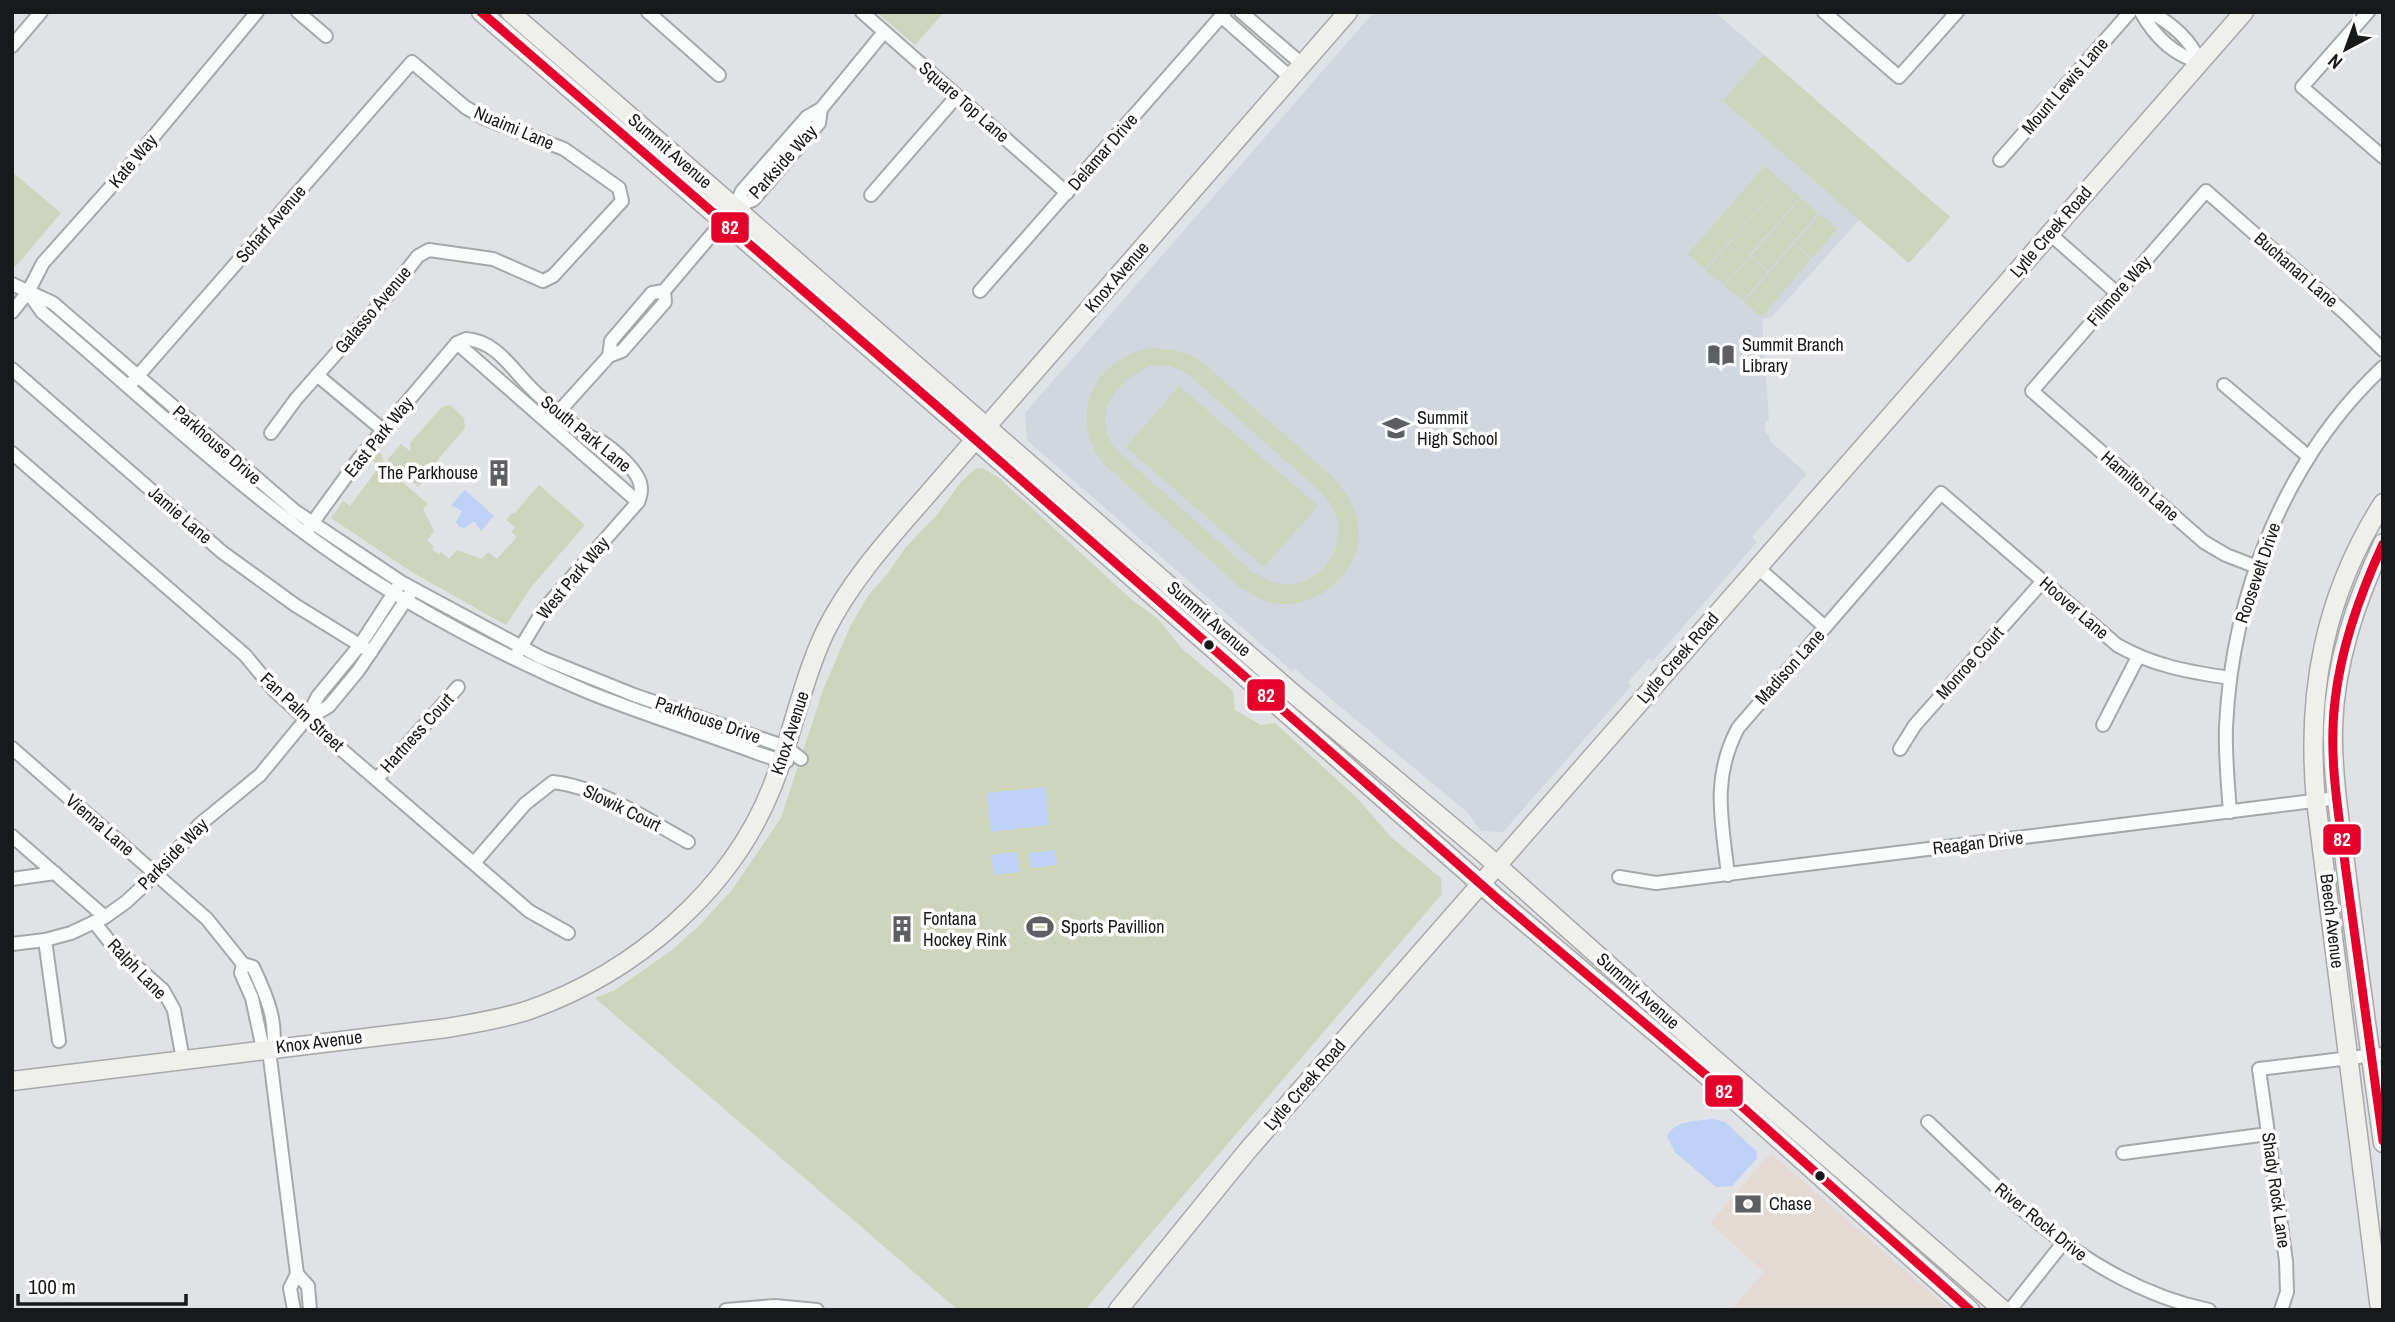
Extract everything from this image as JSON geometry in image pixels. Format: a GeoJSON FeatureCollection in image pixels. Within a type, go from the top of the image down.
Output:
{"type":"FeatureCollection","features":[{"type":"Feature","properties":{"kind":"main road","name":"Summit Avenue"},"geometry":{"type":"LineString","coordinates":[[481,12],[976,440],[1480,883],[1720,1087],[1970,1310]]}},
{"type":"Feature","properties":{"kind":"main road","name":"Summit Avenue"},"geometry":{"type":"LineString","coordinates":[[510,12],[1296,696],[1497,865],[1705,1051],[2003,1310]]}},
{"type":"Feature","properties":{"kind":"main road","name":"Knox Avenue"},"geometry":{"type":"LineString","coordinates":[[12,1082],[269,1052],[498,1019],[530,1009],[588,984],[645,948],[713,883],[752,828],[772,788],[810,669],[825,632],[844,599],[882,547],[1348,12]]}},
{"type":"Feature","properties":{"kind":"main road","name":"Lytle Creek Road"},"geometry":{"type":"LineString","coordinates":[[1118,1310],[1248,1150],[2244,12]]}},
{"type":"Feature","properties":{"kind":"main road","name":"Beech Avenue"},"geometry":{"type":"LineString","coordinates":[[2380,1310],[2316,801],[2313,752],[2314,709],[2320,660],[2329,621],[2345,574],[2367,527],[2383,503]]}},
{"type":"Feature","properties":{"kind":"main road","name":"Beech Avenue"},"geometry":{"type":"LineString","coordinates":[[2383,544],[2363,585],[2353,616],[2338,678],[2333,726],[2337,798],[2376,1055],[2383,1143]]}},
{"type":"Feature","properties":{"kind":"street"},"geometry":{"type":"LineString","coordinates":[[12,46],[41,12]]}},
{"type":"Feature","properties":{"kind":"street","name":"Kate Way"},"geometry":{"type":"LineString","coordinates":[[12,312],[29,292],[44,263],[125,172],[257,12]]}},
{"type":"Feature","properties":{"kind":"street"},"geometry":{"type":"LineString","coordinates":[[298,12],[326,36]]}},
{"type":"Feature","properties":{"kind":"street"},"geometry":{"type":"LineString","coordinates":[[648,12],[719,75]]}},
{"type":"Feature","properties":{"kind":"street","name":"Square Top Lane"},"geometry":{"type":"LineString","coordinates":[[862,12],[1067,193]]}},
{"type":"Feature","properties":{"kind":"street"},"geometry":{"type":"LineString","coordinates":[[1241,12],[1297,72]]}},
{"type":"Feature","properties":{"kind":"street"},"geometry":{"type":"LineString","coordinates":[[1824,12],[1899,78],[1957,12]]}},
{"type":"Feature","properties":{"kind":"street","name":"Mount Lewis Lane"},"geometry":{"type":"LineString","coordinates":[[2000,160],[2130,12]]}},
{"type":"Feature","properties":{"kind":"street"},"geometry":{"type":"LineString","coordinates":[[2141,12],[2151,30],[2181,57],[2200,62]]}},
{"type":"Feature","properties":{"kind":"street"},"geometry":{"type":"LineString","coordinates":[[2151,12],[2193,44],[2200,62]]}},
{"type":"Feature","properties":{"kind":"street"},"geometry":{"type":"LineString","coordinates":[[2368,12],[2302,87],[2383,157]]}},
{"type":"Feature","properties":{"kind":"street"},"geometry":{"type":"LineString","coordinates":[[1223,14],[1297,72]]}},
{"type":"Feature","properties":{"kind":"street","name":"Delamar Drive"},"geometry":{"type":"LineString","coordinates":[[980,291],[1223,14]]}},
{"type":"Feature","properties":{"kind":"street","name":"Parkside Way"},"geometry":{"type":"LineString","coordinates":[[550,423],[609,356],[622,351],[664,302],[664,291],[735,207],[742,191],[807,117],[821,109],[884,32]]}},
{"type":"Feature","properties":{"kind":"street","name":"Nuaimi Lane"},"geometry":{"type":"LineString","coordinates":[[412,62],[465,107],[484,118],[564,149],[619,188]]}},
{"type":"Feature","properties":{"kind":"street","name":"Scharf Avenue"},"geometry":{"type":"LineString","coordinates":[[133,382],[412,62]]}},
{"type":"Feature","properties":{"kind":"street"},"geometry":{"type":"LineString","coordinates":[[871,195],[957,96]]}},
{"type":"Feature","properties":{"kind":"street","name":"Parkside Way"},"geometry":{"type":"LineString","coordinates":[[735,207],[753,200],[819,123],[821,109]]}},
{"type":"Feature","properties":{"kind":"street"},"geometry":{"type":"LineString","coordinates":[[785,141],[796,150]]}},
{"type":"Feature","properties":{"kind":"street","name":"Galasso Avenue"},"geometry":{"type":"LineString","coordinates":[[271,433],[418,256],[429,250],[492,259],[543,281],[553,276],[622,201],[619,188]]}},
{"type":"Feature","properties":{"kind":"street","name":"Fillmore Way"},"geometry":{"type":"LineString","coordinates":[[2032,391],[2206,191]]}},
{"type":"Feature","properties":{"kind":"street","name":"Buchanan Lane"},"geometry":{"type":"LineString","coordinates":[[2206,191],[2383,350]]}},
{"type":"Feature","properties":{"kind":"street"},"geometry":{"type":"LineString","coordinates":[[2050,234],[2118,294]]}},
{"type":"Feature","properties":{"kind":"street","name":"Parkhouse Drive"},"geometry":{"type":"LineString","coordinates":[[12,285],[53,303],[133,382],[308,528],[403,591],[590,693],[784,754]]}},
{"type":"Feature","properties":{"kind":"street","name":"South Park Lane"},"geometry":{"type":"LineString","coordinates":[[466,339],[486,344],[518,371],[533,390],[558,412],[590,439],[600,441],[630,467],[638,477],[641,488],[638,502],[457,343],[466,339]]}},
{"type":"Feature","properties":{"kind":"street","name":"East Park Way"},"geometry":{"type":"LineString","coordinates":[[308,528],[358,460],[457,343]]}},
{"type":"Feature","properties":{"kind":"street","name":"Roosevelt Drive"},"geometry":{"type":"LineString","coordinates":[[2230,812],[2226,738],[2230,678],[2245,602],[2256,567],[2279,512],[2309,457],[2346,406],[2383,367]]}},
{"type":"Feature","properties":{"kind":"street","name":"Jamie Lane"},"geometry":{"type":"LineString","coordinates":[[12,369],[222,552],[295,605],[366,649]]}},
{"type":"Feature","properties":{"kind":"street"},"geometry":{"type":"LineString","coordinates":[[317,375],[383,430]]}},
{"type":"Feature","properties":{"kind":"street"},"geometry":{"type":"LineString","coordinates":[[2224,385],[2309,457]]}},
{"type":"Feature","properties":{"kind":"street","name":"Hamilton Lane"},"geometry":{"type":"LineString","coordinates":[[2032,391],[2204,542],[2226,555],[2256,567]]}},
{"type":"Feature","properties":{"kind":"street","name":"Fan Palm Street"},"geometry":{"type":"LineString","coordinates":[[12,453],[245,655],[274,690],[306,719],[529,911],[568,933]]}},
{"type":"Feature","properties":{"kind":"street","name":"Hoover Lane"},"geometry":{"type":"LineString","coordinates":[[1941,493],[2117,645],[2138,657],[2186,672],[2230,678]]}},
{"type":"Feature","properties":{"kind":"street","name":"Madison Lane"},"geometry":{"type":"LineString","coordinates":[[1728,874],[1720,798],[1722,769],[1738,728],[1941,493]]}},
{"type":"Feature","properties":{"kind":"street","name":"West Park Way"},"geometry":{"type":"LineString","coordinates":[[518,653],[544,609],[638,502]]}},
{"type":"Feature","properties":{"kind":"street"},"geometry":{"type":"LineString","coordinates":[[1757,567],[1825,627]]}},
{"type":"Feature","properties":{"kind":"street","name":"Monroe Court"},"geometry":{"type":"LineString","coordinates":[[1900,749],[1915,725],[2043,580]]}},
{"type":"Feature","properties":{"kind":"street","name":"Parkside Way"},"geometry":{"type":"LineString","coordinates":[[12,944],[45,940],[71,933],[100,919],[125,902],[156,874],[199,825],[260,775],[306,719],[318,696],[366,649],[403,591]]}},
{"type":"Feature","properties":{"kind":"street"},"geometry":{"type":"LineString","coordinates":[[2103,725],[2138,657]]}},
{"type":"Feature","properties":{"kind":"street","name":"Hartness Court"},"geometry":{"type":"LineString","coordinates":[[377,779],[458,687]]}},
{"type":"Feature","properties":{"kind":"street","name":"Vienna Lane"},"geometry":{"type":"LineString","coordinates":[[12,748],[207,919],[243,964],[241,973],[269,1052],[297,1274],[290,1288],[294,1310]]}},
{"type":"Feature","properties":{"kind":"street","name":"Slowik Court"},"geometry":{"type":"LineString","coordinates":[[474,863],[525,804],[553,782],[570,784],[630,810],[688,842]]}},
{"type":"Feature","properties":{"kind":"street","name":"Reagan Drive"},"geometry":{"type":"LineString","coordinates":[[1619,877],[1656,883],[2337,798]]}},
{"type":"Feature","properties":{"kind":"street","name":"Ralph Lane"},"geometry":{"type":"LineString","coordinates":[[12,836],[55,873],[100,919],[113,946],[163,990],[174,1010],[183,1060]]}},
{"type":"Feature","properties":{"kind":"street"},"geometry":{"type":"LineString","coordinates":[[12,879],[55,873]]}},
{"type":"Feature","properties":{"kind":"street"},"geometry":{"type":"LineString","coordinates":[[45,940],[59,1041]]}},
{"type":"Feature","properties":{"kind":"street"},"geometry":{"type":"LineString","coordinates":[[2349,1058],[2376,1055]]}},
{"type":"Feature","properties":{"kind":"street","name":"Shady Rock Lane"},"geometry":{"type":"LineString","coordinates":[[2281,1310],[2287,1292],[2286,1261],[2259,1069],[2349,1058]]}},
{"type":"Feature","properties":{"kind":"street","name":"River Rock Drive"},"geometry":{"type":"LineString","coordinates":[[1928,1122],[1992,1183],[2063,1243],[2136,1288],[2181,1304],[2209,1310]]}},
{"type":"Feature","properties":{"kind":"street"},"geometry":{"type":"LineString","coordinates":[[2123,1153],[2269,1134]]}},
{"type":"Feature","properties":{"kind":"street"},"geometry":{"type":"LineString","coordinates":[[2010,1310],[2063,1243]]}},
{"type":"Feature","properties":{"kind":"street","name":"Vienna Lane"},"geometry":{"type":"LineString","coordinates":[[297,1274],[308,1286],[310,1310]]}},
{"type":"Feature","properties":{"kind":"street"},"geometry":{"type":"LineString","coordinates":[[726,1310],[817,1310]]}},
{"type":"Feature","properties":{"kind":"shaded area","name":"Summit High School"},"geometry":{"type":"Polygon","coordinates":[[[1374,12],[1715,12],[1950,217],[1909,263],[1859,220],[1772,317],[1762,319],[1769,421],[1765,421],[1766,434],[1769,435],[1770,441],[1807,474],[1752,537],[1757,542],[1653,661],[1649,658],[1628,682],[1631,686],[1503,832],[1481,831],[1467,812],[1295,669],[1292,671],[1027,440],[1025,413],[1374,12]]]}},
{"type":"Feature","properties":{"kind":"shaded area"},"geometry":{"type":"Polygon","coordinates":[[[1771,1153],[1950,1310],[1731,1310],[1764,1272],[1710,1223],[1771,1153]]]}},
{"type":"Feature","properties":{"kind":"green space"},"geometry":{"type":"Polygon","coordinates":[[[877,12],[944,12],[915,45],[877,12]]]}},
{"type":"Feature","properties":{"kind":"green space"},"geometry":{"type":"Polygon","coordinates":[[[1764,55],[1950,217],[1909,263],[1723,101],[1764,55]]]}},
{"type":"Feature","properties":{"kind":"green space"},"geometry":{"type":"Polygon","coordinates":[[[1765,166],[1782,182],[1757,210],[1749,205],[1756,211],[1705,269],[1688,254],[1765,166]]]}},
{"type":"Feature","properties":{"kind":"green space"},"geometry":{"type":"Polygon","coordinates":[[[12,172],[61,213],[15,267],[12,265],[12,172]]]}},
{"type":"Feature","properties":{"kind":"green space"},"geometry":{"type":"Polygon","coordinates":[[[1783,182],[1800,197],[1749,255],[1732,240],[1783,182]]]}},
{"type":"Feature","properties":{"kind":"green space"},"geometry":{"type":"Polygon","coordinates":[[[1801,198],[1818,213],[1768,271],[1751,256],[1801,198]]]}},
{"type":"Feature","properties":{"kind":"green space"},"geometry":{"type":"Polygon","coordinates":[[[1820,214],[1837,229],[1812,258],[1795,243],[1820,214]]]}},
{"type":"Feature","properties":{"kind":"green space"},"geometry":{"type":"Polygon","coordinates":[[[1732,241],[1749,256],[1724,285],[1706,270],[1732,241]]]}},
{"type":"Feature","properties":{"kind":"green space"},"geometry":{"type":"Polygon","coordinates":[[[1794,244],[1811,259],[1761,317],[1744,302],[1794,244]]]}},
{"type":"Feature","properties":{"kind":"green space"},"geometry":{"type":"Polygon","coordinates":[[[1750,257],[1767,272],[1742,301],[1725,286],[1750,257]]]}},
{"type":"Feature","properties":{"kind":"green space"},"geometry":{"type":"Polygon","coordinates":[[[1152,348],[1175,350],[1197,358],[1333,477],[1354,510],[1358,523],[1358,541],[1353,559],[1344,574],[1331,587],[1316,597],[1299,603],[1281,604],[1257,597],[1240,587],[1104,464],[1093,446],[1087,427],[1087,409],[1101,376],[1132,354],[1152,348]],[[1151,366],[1138,372],[1110,399],[1105,423],[1115,449],[1251,571],[1282,584],[1305,581],[1316,575],[1332,556],[1337,545],[1338,520],[1333,508],[1320,491],[1188,374],[1170,366],[1151,366]]]}},
{"type":"Feature","properties":{"kind":"green space"},"geometry":{"type":"Polygon","coordinates":[[[1179,386],[1318,506],[1264,567],[1126,447],[1179,386]]]}},
{"type":"Feature","properties":{"kind":"green space"},"geometry":{"type":"Polygon","coordinates":[[[450,405],[464,418],[465,428],[434,464],[424,464],[432,471],[418,487],[387,460],[401,444],[411,452],[410,443],[442,407],[450,405]]]}},
{"type":"Feature","properties":{"kind":"green space"},"geometry":{"type":"Polygon","coordinates":[[[379,452],[385,467],[428,504],[423,509],[434,531],[427,540],[434,547],[432,549],[449,559],[457,550],[482,559],[488,552],[497,559],[517,537],[511,532],[515,527],[506,520],[539,485],[585,525],[531,587],[506,625],[410,571],[331,518],[343,501],[350,506],[380,466],[372,460],[379,452]]]}},
{"type":"Feature","properties":{"kind":"green space"},"geometry":{"type":"Polygon","coordinates":[[[983,468],[999,478],[1132,600],[1158,619],[1182,649],[1233,691],[1235,710],[1261,725],[1275,723],[1357,798],[1391,837],[1441,878],[1442,894],[1085,1310],[958,1310],[595,998],[615,990],[672,950],[700,925],[732,890],[781,818],[823,690],[850,627],[868,596],[906,547],[937,515],[961,482],[975,469],[983,468]]]}},
{"type":"Feature","properties":{"kind":"water"},"geometry":{"type":"Polygon","coordinates":[[[465,490],[494,516],[481,531],[474,521],[465,528],[459,527],[456,522],[462,511],[451,505],[465,490]]]}},
{"type":"Feature","properties":{"kind":"water"},"geometry":{"type":"Polygon","coordinates":[[[1045,787],[1049,825],[991,832],[987,793],[1045,787]]]}},
{"type":"Feature","properties":{"kind":"water"},"geometry":{"type":"Polygon","coordinates":[[[1055,850],[1057,865],[1031,868],[1029,853],[1055,850]]]}},
{"type":"Feature","properties":{"kind":"water"},"geometry":{"type":"Polygon","coordinates":[[[1017,852],[1019,872],[994,875],[991,855],[1017,852]]]}},
{"type":"Feature","properties":{"kind":"water"},"geometry":{"type":"Polygon","coordinates":[[[1713,1119],[1725,1122],[1756,1151],[1757,1158],[1732,1186],[1716,1187],[1675,1152],[1667,1137],[1670,1131],[1680,1124],[1713,1119]]]}},
{"type":"Feature","properties":{"kind":"transit line","name":"82"},"geometry":{"type":"LineString","coordinates":[[481,12],[961,427],[1500,901],[1720,1087],[1970,1310]]}},
{"type":"Feature","properties":{"kind":"transit line","name":"82"},"geometry":{"type":"LineString","coordinates":[[2383,544],[2359,601],[2347,640],[2333,722],[2338,808],[2383,1141]]}},
{"type":"Feature","properties":{"kind":"place","name":"Summit Branch Library"},"geometry":{"type":"Point","coordinates":[1721,355]}},
{"type":"Feature","properties":{"kind":"place","name":"Summit High School"},"geometry":{"type":"Point","coordinates":[1396,428]}},
{"type":"Feature","properties":{"kind":"place","name":"The Parkhouse"},"geometry":{"type":"Point","coordinates":[499,473]}},
{"type":"Feature","properties":{"kind":"place","name":"Sports Pavillion"},"geometry":{"type":"Point","coordinates":[1040,927]}},
{"type":"Feature","properties":{"kind":"place","name":"Fontana Hockey Rink"},"geometry":{"type":"Point","coordinates":[902,929]}},
{"type":"Feature","properties":{"kind":"place","name":"Chase"},"geometry":{"type":"Point","coordinates":[1748,1204]}}]}
